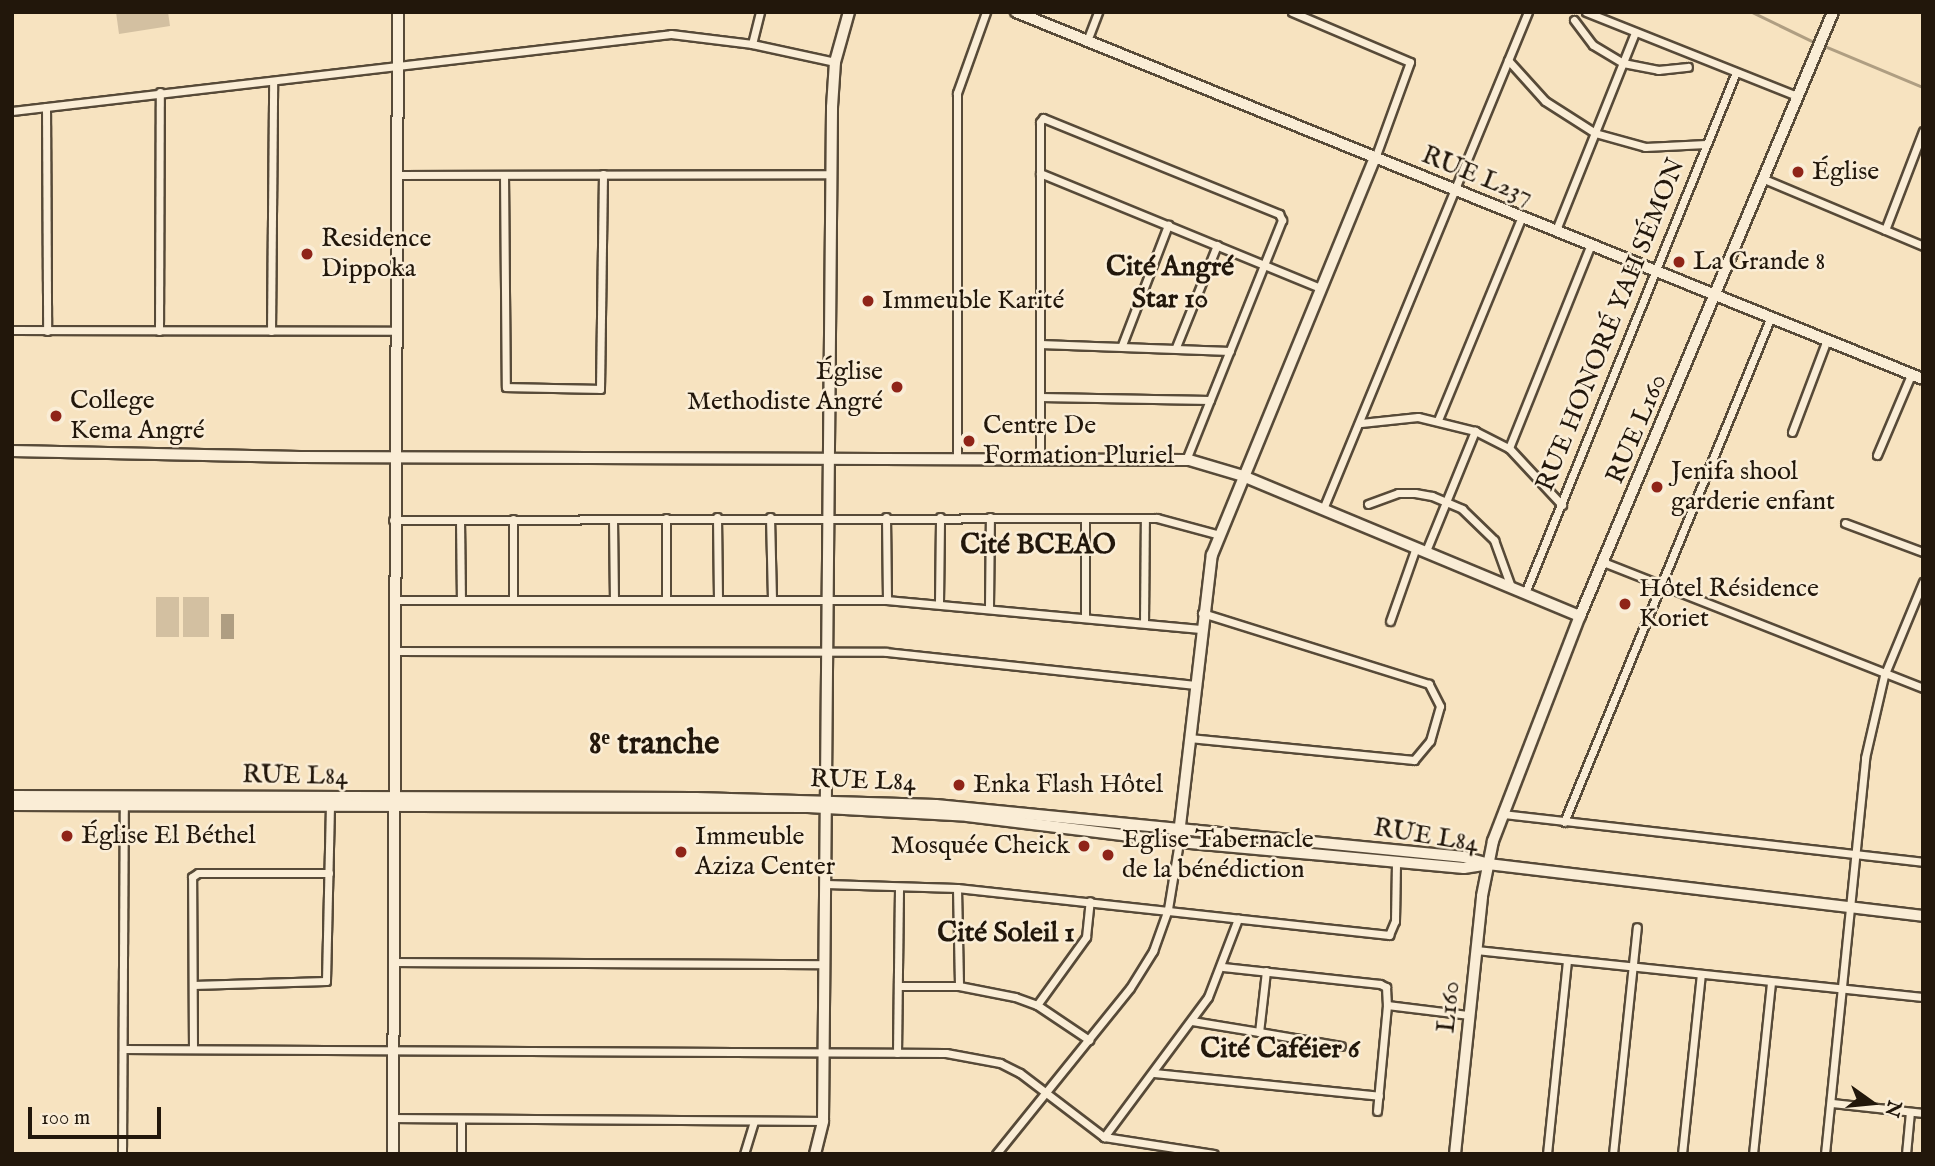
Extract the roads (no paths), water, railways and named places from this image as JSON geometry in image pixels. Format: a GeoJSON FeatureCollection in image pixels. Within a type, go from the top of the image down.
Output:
{"type":"FeatureCollection","features":[{"type":"Feature","properties":{"kind":"street"},"geometry":{"type":"LineString","coordinates":[[393,1154],[392,520],[398,12]]}},
{"type":"Feature","properties":{"kind":"street"},"geometry":{"type":"LineString","coordinates":[[752,44],[760,12]]}},
{"type":"Feature","properties":{"kind":"street"},"geometry":{"type":"LineString","coordinates":[[815,1154],[823,1121],[831,174],[835,62],[849,12]]}},
{"type":"Feature","properties":{"kind":"street"},"geometry":{"type":"LineString","coordinates":[[957,456],[957,93],[986,12]]}},
{"type":"Feature","properties":{"kind":"street","name":"RUE L237"},"geometry":{"type":"LineString","coordinates":[[1016,12],[1923,379]]}},
{"type":"Feature","properties":{"kind":"street"},"geometry":{"type":"LineString","coordinates":[[1087,41],[1098,12]]}},
{"type":"Feature","properties":{"kind":"street"},"geometry":{"type":"LineString","coordinates":[[996,1154],[1089,1040],[1153,951],[1168,909],[1179,842],[1202,612],[1220,535],[1375,158],[1410,62],[1292,12]]}},
{"type":"Feature","properties":{"kind":"street"},"geometry":{"type":"LineString","coordinates":[[1323,509],[1361,423],[1528,12]]}},
{"type":"Feature","properties":{"kind":"street"},"geometry":{"type":"LineString","coordinates":[[1586,12],[1797,96]]}},
{"type":"Feature","properties":{"kind":"street","name":"RUE L160"},"geometry":{"type":"LineString","coordinates":[[1488,864],[1503,814],[1580,616],[1716,297],[1833,12]]}},
{"type":"Feature","properties":{"kind":"street"},"geometry":{"type":"LineString","coordinates":[[1574,20],[1594,45],[1623,62],[1658,70],[1688,67]]}},
{"type":"Feature","properties":{"kind":"street"},"geometry":{"type":"LineString","coordinates":[[1556,230],[1635,32]]}},
{"type":"Feature","properties":{"kind":"street"},"geometry":{"type":"LineString","coordinates":[[12,111],[671,34],[752,44],[835,62]]}},
{"type":"Feature","properties":{"kind":"street"},"geometry":{"type":"LineString","coordinates":[[1508,60],[1545,101],[1595,133],[1645,147],[1706,144]]}},
{"type":"Feature","properties":{"kind":"street","name":"RUE HONORÉ YAH SÉMON"},"geometry":{"type":"LineString","coordinates":[[1525,593],[1736,72]]}},
{"type":"Feature","properties":{"kind":"street"},"geometry":{"type":"LineString","coordinates":[[271,331],[273,81]]}},
{"type":"Feature","properties":{"kind":"street"},"geometry":{"type":"LineString","coordinates":[[159,331],[160,92]]}},
{"type":"Feature","properties":{"kind":"street"},"geometry":{"type":"LineString","coordinates":[[46,107],[47,331]]}},
{"type":"Feature","properties":{"kind":"street"},"geometry":{"type":"LineString","coordinates":[[1040,457],[1040,173],[1043,118],[1279,214],[1282,225],[1186,460]]}},
{"type":"Feature","properties":{"kind":"street"},"geometry":{"type":"LineString","coordinates":[[1885,230],[1923,131]]}},
{"type":"Feature","properties":{"kind":"street"},"geometry":{"type":"LineString","coordinates":[[1040,173],[1321,288]]}},
{"type":"Feature","properties":{"kind":"street"},"geometry":{"type":"LineString","coordinates":[[504,175],[506,387],[600,389],[603,174]]}},
{"type":"Feature","properties":{"kind":"street"},"geometry":{"type":"LineString","coordinates":[[396,175],[831,174]]}},
{"type":"Feature","properties":{"kind":"street"},"geometry":{"type":"LineString","coordinates":[[1764,179],[1923,246]]}},
{"type":"Feature","properties":{"kind":"street"},"geometry":{"type":"LineString","coordinates":[[1438,420],[1522,216]]}},
{"type":"Feature","properties":{"kind":"street"},"geometry":{"type":"LineString","coordinates":[[1122,345],[1168,225]]}},
{"type":"Feature","properties":{"kind":"street"},"geometry":{"type":"LineString","coordinates":[[1510,448],[1591,244]]}},
{"type":"Feature","properties":{"kind":"street"},"geometry":{"type":"LineString","coordinates":[[1176,347],[1217,245]]}},
{"type":"Feature","properties":{"kind":"street"},"geometry":{"type":"LineString","coordinates":[[1564,822],[1770,319]]}},
{"type":"Feature","properties":{"kind":"street"},"geometry":{"type":"LineString","coordinates":[[12,330],[395,331]]}},
{"type":"Feature","properties":{"kind":"street"},"geometry":{"type":"LineString","coordinates":[[1792,432],[1826,342]]}},
{"type":"Feature","properties":{"kind":"street"},"geometry":{"type":"LineString","coordinates":[[1040,344],[1230,351]]}},
{"type":"Feature","properties":{"kind":"street"},"geometry":{"type":"LineString","coordinates":[[1877,455],[1910,375]]}},
{"type":"Feature","properties":{"kind":"street"},"geometry":{"type":"LineString","coordinates":[[1040,397],[1210,400]]}},
{"type":"Feature","properties":{"kind":"street"},"geometry":{"type":"LineString","coordinates":[[1361,423],[1397,418],[1438,420],[1475,431],[1510,448],[1562,505]]}},
{"type":"Feature","properties":{"kind":"street"},"geometry":{"type":"LineString","coordinates":[[1390,621],[1421,549],[1447,501],[1475,431]]}},
{"type":"Feature","properties":{"kind":"street"},"geometry":{"type":"LineString","coordinates":[[12,451],[393,456],[957,456],[1186,460],[1243,477],[1580,616]]}},
{"type":"Feature","properties":{"kind":"street"},"geometry":{"type":"LineString","coordinates":[[1368,504],[1398,494],[1447,501],[1488,531],[1504,560],[1511,587]]}},
{"type":"Feature","properties":{"kind":"street"},"geometry":{"type":"LineString","coordinates":[[392,520],[828,516],[1145,518],[1220,535]]}},
{"type":"Feature","properties":{"kind":"street"},"geometry":{"type":"LineString","coordinates":[[717,517],[719,599]]}},
{"type":"Feature","properties":{"kind":"street"},"geometry":{"type":"LineString","coordinates":[[770,517],[772,599]]}},
{"type":"Feature","properties":{"kind":"street"},"geometry":{"type":"LineString","coordinates":[[886,517],[887,600]]}},
{"type":"Feature","properties":{"kind":"street"},"geometry":{"type":"LineString","coordinates":[[939,603],[940,517]]}},
{"type":"Feature","properties":{"kind":"street"},"geometry":{"type":"LineString","coordinates":[[989,607],[990,517]]}},
{"type":"Feature","properties":{"kind":"street"},"geometry":{"type":"LineString","coordinates":[[666,518],[667,598]]}},
{"type":"Feature","properties":{"kind":"street"},"geometry":{"type":"LineString","coordinates":[[1144,623],[1145,518]]}},
{"type":"Feature","properties":{"kind":"street"},"geometry":{"type":"LineString","coordinates":[[513,519],[513,599]]}},
{"type":"Feature","properties":{"kind":"street"},"geometry":{"type":"LineString","coordinates":[[613,519],[614,598]]}},
{"type":"Feature","properties":{"kind":"street"},"geometry":{"type":"LineString","coordinates":[[1085,519],[1085,617]]}},
{"type":"Feature","properties":{"kind":"street"},"geometry":{"type":"LineString","coordinates":[[460,520],[461,600]]}},
{"type":"Feature","properties":{"kind":"street"},"geometry":{"type":"LineString","coordinates":[[1845,523],[1923,552]]}},
{"type":"Feature","properties":{"kind":"street"},"geometry":{"type":"LineString","coordinates":[[1603,562],[1884,676],[1923,688]]}},
{"type":"Feature","properties":{"kind":"street"},"geometry":{"type":"LineString","coordinates":[[1825,1154],[1859,855],[1865,758],[1884,676],[1923,582]]}},
{"type":"Feature","properties":{"kind":"street"},"geometry":{"type":"LineString","coordinates":[[393,600],[887,600],[989,607],[1200,629]]}},
{"type":"Feature","properties":{"kind":"street"},"geometry":{"type":"LineString","coordinates":[[1189,738],[1414,760],[1430,741],[1440,706],[1429,684],[1202,612]]}},
{"type":"Feature","properties":{"kind":"street"},"geometry":{"type":"LineString","coordinates":[[393,651],[729,655],[829,650],[1000,661],[1194,685]]}},
{"type":"Feature","properties":{"kind":"street","name":"RUE L84"},"geometry":{"type":"LineString","coordinates":[[12,796],[125,802]]}},
{"type":"Feature","properties":{"kind":"street"},"geometry":{"type":"LineString","coordinates":[[122,1154],[125,802]]}},
{"type":"Feature","properties":{"kind":"street"},"geometry":{"type":"LineString","coordinates":[[193,985],[326,981],[330,802]]}},
{"type":"Feature","properties":{"kind":"street","name":"RUE L84"},"geometry":{"type":"LineString","coordinates":[[12,805],[330,802],[826,804],[973,808],[1464,858],[1488,864]]}},
{"type":"Feature","properties":{"kind":"street","name":"RUE L84"},"geometry":{"type":"LineString","coordinates":[[826,804],[967,816],[1179,842],[1479,869],[1488,864]]}},
{"type":"Feature","properties":{"kind":"street"},"geometry":{"type":"LineString","coordinates":[[1503,814],[1923,862]]}},
{"type":"Feature","properties":{"kind":"street"},"geometry":{"type":"LineString","coordinates":[[826,884],[957,888],[1389,935],[1395,921],[1396,860]]}},
{"type":"Feature","properties":{"kind":"street"},"geometry":{"type":"LineString","coordinates":[[1488,864],[1923,916]]}},
{"type":"Feature","properties":{"kind":"street","name":"L160"},"geometry":{"type":"LineString","coordinates":[[1455,1154],[1476,950],[1488,864]]}},
{"type":"Feature","properties":{"kind":"street"},"geometry":{"type":"LineString","coordinates":[[193,1049],[192,877],[198,873],[329,873]]}},
{"type":"Feature","properties":{"kind":"street"},"geometry":{"type":"LineString","coordinates":[[897,1053],[900,986],[899,887]]}},
{"type":"Feature","properties":{"kind":"street"},"geometry":{"type":"LineString","coordinates":[[957,888],[958,986]]}},
{"type":"Feature","properties":{"kind":"street"},"geometry":{"type":"LineString","coordinates":[[1037,1005],[1086,937],[1090,901]]}},
{"type":"Feature","properties":{"kind":"street"},"geometry":{"type":"LineString","coordinates":[[1104,1137],[1192,1021],[1223,967],[1238,919]]}},
{"type":"Feature","properties":{"kind":"street"},"geometry":{"type":"LineString","coordinates":[[1613,1154],[1637,927]]}},
{"type":"Feature","properties":{"kind":"street"},"geometry":{"type":"LineString","coordinates":[[1476,950],[1923,997]]}},
{"type":"Feature","properties":{"kind":"street"},"geometry":{"type":"LineString","coordinates":[[1547,1154],[1567,961]]}},
{"type":"Feature","properties":{"kind":"street"},"geometry":{"type":"LineString","coordinates":[[394,962],[825,964]]}},
{"type":"Feature","properties":{"kind":"street"},"geometry":{"type":"LineString","coordinates":[[1223,967],[1380,984],[1386,987],[1387,1005],[1377,1111]]}},
{"type":"Feature","properties":{"kind":"street"},"geometry":{"type":"LineString","coordinates":[[1259,1032],[1266,971]]}},
{"type":"Feature","properties":{"kind":"street"},"geometry":{"type":"LineString","coordinates":[[1682,1154],[1701,974]]}},
{"type":"Feature","properties":{"kind":"street"},"geometry":{"type":"LineString","coordinates":[[1753,1154],[1771,982]]}},
{"type":"Feature","properties":{"kind":"street"},"geometry":{"type":"LineString","coordinates":[[900,986],[958,986],[1037,1005],[1089,1040]]}},
{"type":"Feature","properties":{"kind":"street"},"geometry":{"type":"LineString","coordinates":[[1387,1005],[1469,1015]]}},
{"type":"Feature","properties":{"kind":"street"},"geometry":{"type":"LineString","coordinates":[[1192,1021],[1341,1046]]}},
{"type":"Feature","properties":{"kind":"street"},"geometry":{"type":"LineString","coordinates":[[122,1049],[959,1055],[1000,1063],[1104,1137],[1214,1154]]}},
{"type":"Feature","properties":{"kind":"street"},"geometry":{"type":"LineString","coordinates":[[1154,1073],[1379,1096]]}},
{"type":"Feature","properties":{"kind":"street"},"geometry":{"type":"LineString","coordinates":[[1832,1103],[1923,1113]]}},
{"type":"Feature","properties":{"kind":"street"},"geometry":{"type":"LineString","coordinates":[[1906,1154],[1910,1112]]}},
{"type":"Feature","properties":{"kind":"street"},"geometry":{"type":"LineString","coordinates":[[393,1118],[823,1121]]}},
{"type":"Feature","properties":{"kind":"street"},"geometry":{"type":"LineString","coordinates":[[461,1119],[461,1154]]}},
{"type":"Feature","properties":{"kind":"street"},"geometry":{"type":"LineString","coordinates":[[744,1154],[754,1121]]}},
{"type":"Feature","properties":{"kind":"waterway"},"geometry":{"type":"LineString","coordinates":[[1752,12],[1816,43]]}},
{"type":"Feature","properties":{"kind":"waterway"},"geometry":{"type":"LineString","coordinates":[[1822,45],[1923,87]]}},
{"type":"Feature","properties":{"kind":"place","name":"Église"},"geometry":{"type":"Point","coordinates":[1798,172]}},
{"type":"Feature","properties":{"kind":"place","name":"Residence Dippoka"},"geometry":{"type":"Point","coordinates":[307,254]}},
{"type":"Feature","properties":{"kind":"place","name":"La Grande 8"},"geometry":{"type":"Point","coordinates":[1679,262]}},
{"type":"Feature","properties":{"kind":"place","name":"Immeuble Karité"},"geometry":{"type":"Point","coordinates":[868,301]}},
{"type":"Feature","properties":{"kind":"place","name":"Église Methodiste Angré"},"geometry":{"type":"Point","coordinates":[897,387]}},
{"type":"Feature","properties":{"kind":"place","name":"College Kema Angré"},"geometry":{"type":"Point","coordinates":[56,416]}},
{"type":"Feature","properties":{"kind":"place","name":"Centre De Formation Pluriel"},"geometry":{"type":"Point","coordinates":[969,441]}},
{"type":"Feature","properties":{"kind":"place","name":"Jenifa shool garderie enfant"},"geometry":{"type":"Point","coordinates":[1657,487]}},
{"type":"Feature","properties":{"kind":"place","name":"Hôtel Résidence Koriet"},"geometry":{"type":"Point","coordinates":[1625,604]}},
{"type":"Feature","properties":{"kind":"place","name":"Enka Flash Hôtel"},"geometry":{"type":"Point","coordinates":[959,785]}},
{"type":"Feature","properties":{"kind":"place","name":"Église El Béthel"},"geometry":{"type":"Point","coordinates":[67,836]}},
{"type":"Feature","properties":{"kind":"place","name":"Mosquée Cheick"},"geometry":{"type":"Point","coordinates":[1084,846]}},
{"type":"Feature","properties":{"kind":"place","name":"Immeuble Aziza Center"},"geometry":{"type":"Point","coordinates":[681,852]}},
{"type":"Feature","properties":{"kind":"place","name":"Eglise Tabernacle de la bénédiction"},"geometry":{"type":"Point","coordinates":[1108,855]}},
{"type":"Feature","properties":{"kind":"district","name":"Cité Angré Star 10"},"geometry":{"type":"Point","coordinates":[1170,284]}},
{"type":"Feature","properties":{"kind":"district","name":"Cité BCEAO"},"geometry":{"type":"Point","coordinates":[1038,546]}},
{"type":"Feature","properties":{"kind":"district","name":"8ᵉ tranche"},"geometry":{"type":"Point","coordinates":[654,745]}},
{"type":"Feature","properties":{"kind":"district","name":"Cité Soleil 1"},"geometry":{"type":"Point","coordinates":[1006,934]}},
{"type":"Feature","properties":{"kind":"district","name":"Cité Caféier 6"},"geometry":{"type":"Point","coordinates":[1280,1050]}}]}
